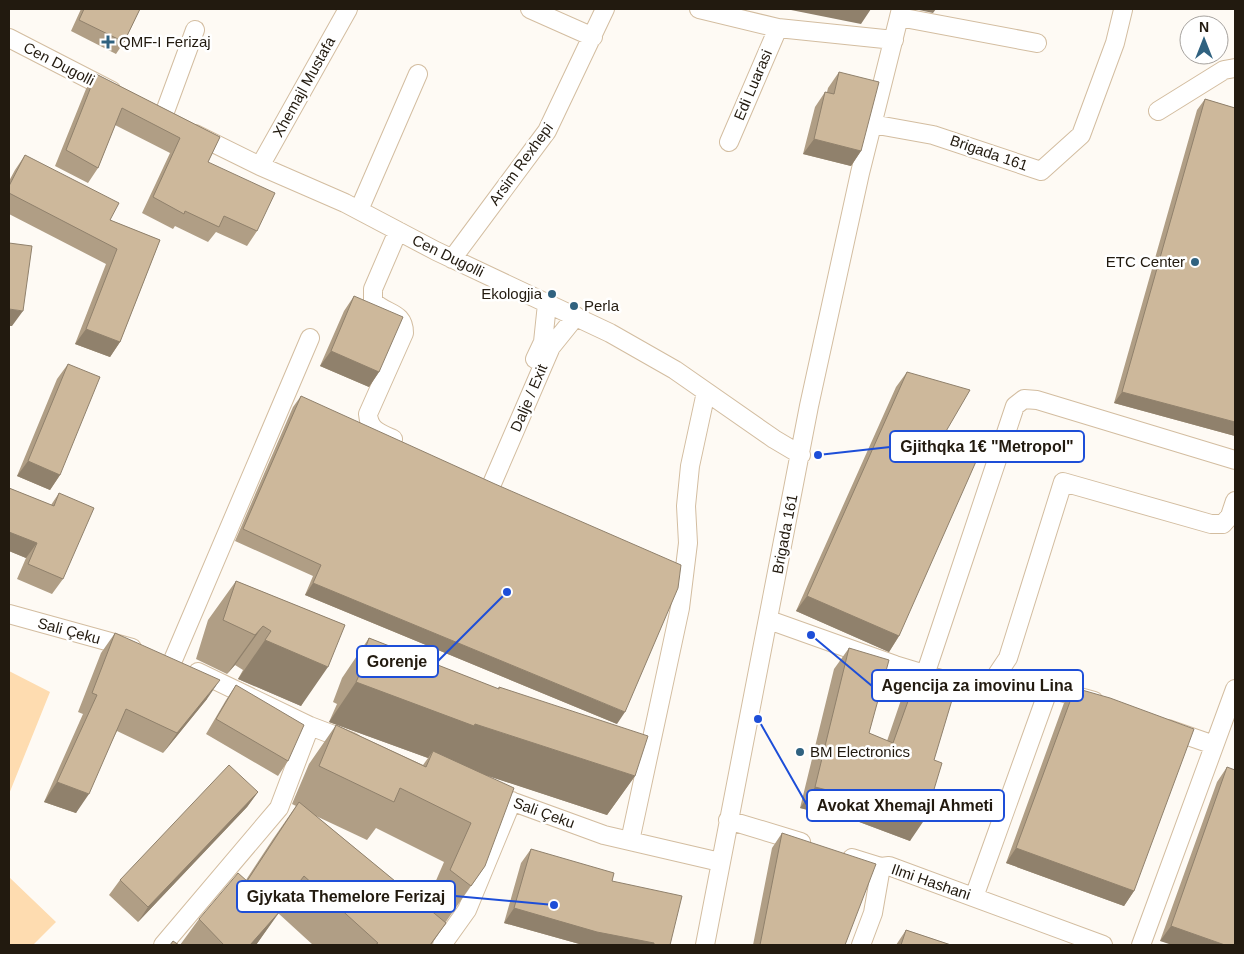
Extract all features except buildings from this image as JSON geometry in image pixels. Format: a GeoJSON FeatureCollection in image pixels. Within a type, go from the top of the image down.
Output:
{"type":"FeatureCollection","features":[{"type":"Feature","properties":{"kind":"street","name":"Xhemajl Mustafa"},"geometry":{"type":"LineString","coordinates":[[260,166],[348,9]]}},
{"type":"Feature","properties":{"kind":"street"},"geometry":{"type":"LineString","coordinates":[[530,9],[593,36]]}},
{"type":"Feature","properties":{"kind":"street","name":"Arsim Rexhepi"},"geometry":{"type":"LineString","coordinates":[[452,259],[547,131],[605,9]]}},
{"type":"Feature","properties":{"kind":"street"},"geometry":{"type":"LineString","coordinates":[[699,9],[778,28],[894,40]]}},
{"type":"Feature","properties":{"kind":"street","name":"Brigada 161"},"geometry":{"type":"LineString","coordinates":[[872,124],[933,135],[1041,171],[1081,135],[1115,43],[1124,10]]}},
{"type":"Feature","properties":{"kind":"street"},"geometry":{"type":"LineString","coordinates":[[900,13],[1037,43]]}},
{"type":"Feature","properties":{"kind":"street","name":"Brigada 161"},"geometry":{"type":"LineString","coordinates":[[705,945],[834,287],[900,13]]}},
{"type":"Feature","properties":{"kind":"street","name":"Edi Luarasi"},"geometry":{"type":"LineString","coordinates":[[729,142],[778,28]]}},
{"type":"Feature","properties":{"kind":"street"},"geometry":{"type":"LineString","coordinates":[[163,117],[195,30]]}},
{"type":"Feature","properties":{"kind":"street","name":"Cen Dugolli"},"geometry":{"type":"LineString","coordinates":[[9,38],[128,100]]}},
{"type":"Feature","properties":{"kind":"street"},"geometry":{"type":"LineString","coordinates":[[1158,111],[1224,70],[1235,68]]}},
{"type":"Feature","properties":{"kind":"street"},"geometry":{"type":"LineString","coordinates":[[358,210],[418,74]]}},
{"type":"Feature","properties":{"kind":"street","name":"Cen Dugolli"},"geometry":{"type":"LineString","coordinates":[[146,108],[260,166],[358,210],[452,259],[576,316],[674,370],[801,455]]}},
{"type":"Feature","properties":{"kind":"street"},"geometry":{"type":"LineString","coordinates":[[398,231],[373,288],[373,301],[380,309],[401,318],[404,324],[404,333],[368,414],[369,423],[374,430],[410,447]]}},
{"type":"Feature","properties":{"kind":"street"},"geometry":{"type":"LineString","coordinates":[[509,494],[481,481],[542,342],[547,304]]}},
{"type":"Feature","properties":{"kind":"street","name":"Dalje / Exit"},"geometry":{"type":"LineString","coordinates":[[481,481],[552,346],[576,316]]}},
{"type":"Feature","properties":{"kind":"street"},"geometry":{"type":"LineString","coordinates":[[173,660],[310,338]]}},
{"type":"Feature","properties":{"kind":"street"},"geometry":{"type":"LineString","coordinates":[[630,841],[680,608],[688,543],[686,506],[690,466],[706,392]]}},
{"type":"Feature","properties":{"kind":"street"},"geometry":{"type":"LineString","coordinates":[[925,675],[1015,406],[1024,399],[1037,400],[1235,460]]}},
{"type":"Feature","properties":{"kind":"street"},"geometry":{"type":"LineString","coordinates":[[769,620],[925,675],[961,684],[978,684],[996,676],[1008,658],[1063,482],[1211,524],[1223,524],[1230,516],[1235,501]]}},
{"type":"Feature","properties":{"kind":"street"},"geometry":{"type":"LineString","coordinates":[[668,563],[685,570]]}},
{"type":"Feature","properties":{"kind":"street","name":"Sali Çeku"},"geometry":{"type":"LineString","coordinates":[[9,614],[173,660],[310,726],[365,747]]}},
{"type":"Feature","properties":{"kind":"street"},"geometry":{"type":"LineString","coordinates":[[1141,945],[1235,688]]}},
{"type":"Feature","properties":{"kind":"street"},"geometry":{"type":"LineString","coordinates":[[974,897],[1048,691],[1054,690],[1080,696],[1106,706]]}},
{"type":"Feature","properties":{"kind":"street"},"geometry":{"type":"LineString","coordinates":[[1151,722],[1214,745]]}},
{"type":"Feature","properties":{"kind":"street"},"geometry":{"type":"LineString","coordinates":[[163,945],[279,808],[310,726]]}},
{"type":"Feature","properties":{"kind":"street","name":"Sali Çeku"},"geometry":{"type":"LineString","coordinates":[[466,784],[604,835],[720,862]]}},
{"type":"Feature","properties":{"kind":"street"},"geometry":{"type":"LineString","coordinates":[[408,910],[444,943],[468,910],[512,802]]}},
{"type":"Feature","properties":{"kind":"street"},"geometry":{"type":"LineString","coordinates":[[279,808],[294,820]]}},
{"type":"Feature","properties":{"kind":"street"},"geometry":{"type":"LineString","coordinates":[[728,820],[818,848]]}},
{"type":"Feature","properties":{"kind":"street","name":"Ilmi Hashani"},"geometry":{"type":"LineString","coordinates":[[836,853],[881,867],[889,866],[1102,945]]}},
{"type":"Feature","properties":{"kind":"street"},"geometry":{"type":"LineString","coordinates":[[861,945],[873,913],[881,867]]}},
{"type":"Feature","properties":{"kind":"shaded area"},"geometry":{"type":"Polygon","coordinates":[[[9,671],[50,692],[9,794],[9,671]]]}},
{"type":"Feature","properties":{"kind":"shaded area"},"geometry":{"type":"Polygon","coordinates":[[[9,877],[56,922],[33,945],[9,945],[9,877]]]}},
{"type":"Feature","properties":{"kind":"place","name":"QMF-I Ferizaj"},"geometry":{"type":"Point","coordinates":[108,42]}},
{"type":"Feature","properties":{"kind":"place","name":"ETC Center"},"geometry":{"type":"Point","coordinates":[1195,262]}},
{"type":"Feature","properties":{"kind":"place","name":"Ekologjia"},"geometry":{"type":"Point","coordinates":[552,294]}},
{"type":"Feature","properties":{"kind":"place","name":"Perla"},"geometry":{"type":"Point","coordinates":[574,306]}},
{"type":"Feature","properties":{"kind":"place","name":"Gjithqka 1€ \"Metropol\""},"geometry":{"type":"Point","coordinates":[818,455]}},
{"type":"Feature","properties":{"kind":"place","name":"Gorenje"},"geometry":{"type":"Point","coordinates":[507,592]}},
{"type":"Feature","properties":{"kind":"place","name":"Agencija za imovinu Lina"},"geometry":{"type":"Point","coordinates":[811,635]}},
{"type":"Feature","properties":{"kind":"place","name":"Avokat Xhemajl Ahmeti"},"geometry":{"type":"Point","coordinates":[758,719]}},
{"type":"Feature","properties":{"kind":"place","name":"BM Electronics"},"geometry":{"type":"Point","coordinates":[800,752]}},
{"type":"Feature","properties":{"kind":"place","name":"Gjykata Themelore Ferizaj"},"geometry":{"type":"Point","coordinates":[554,905]}}]}
